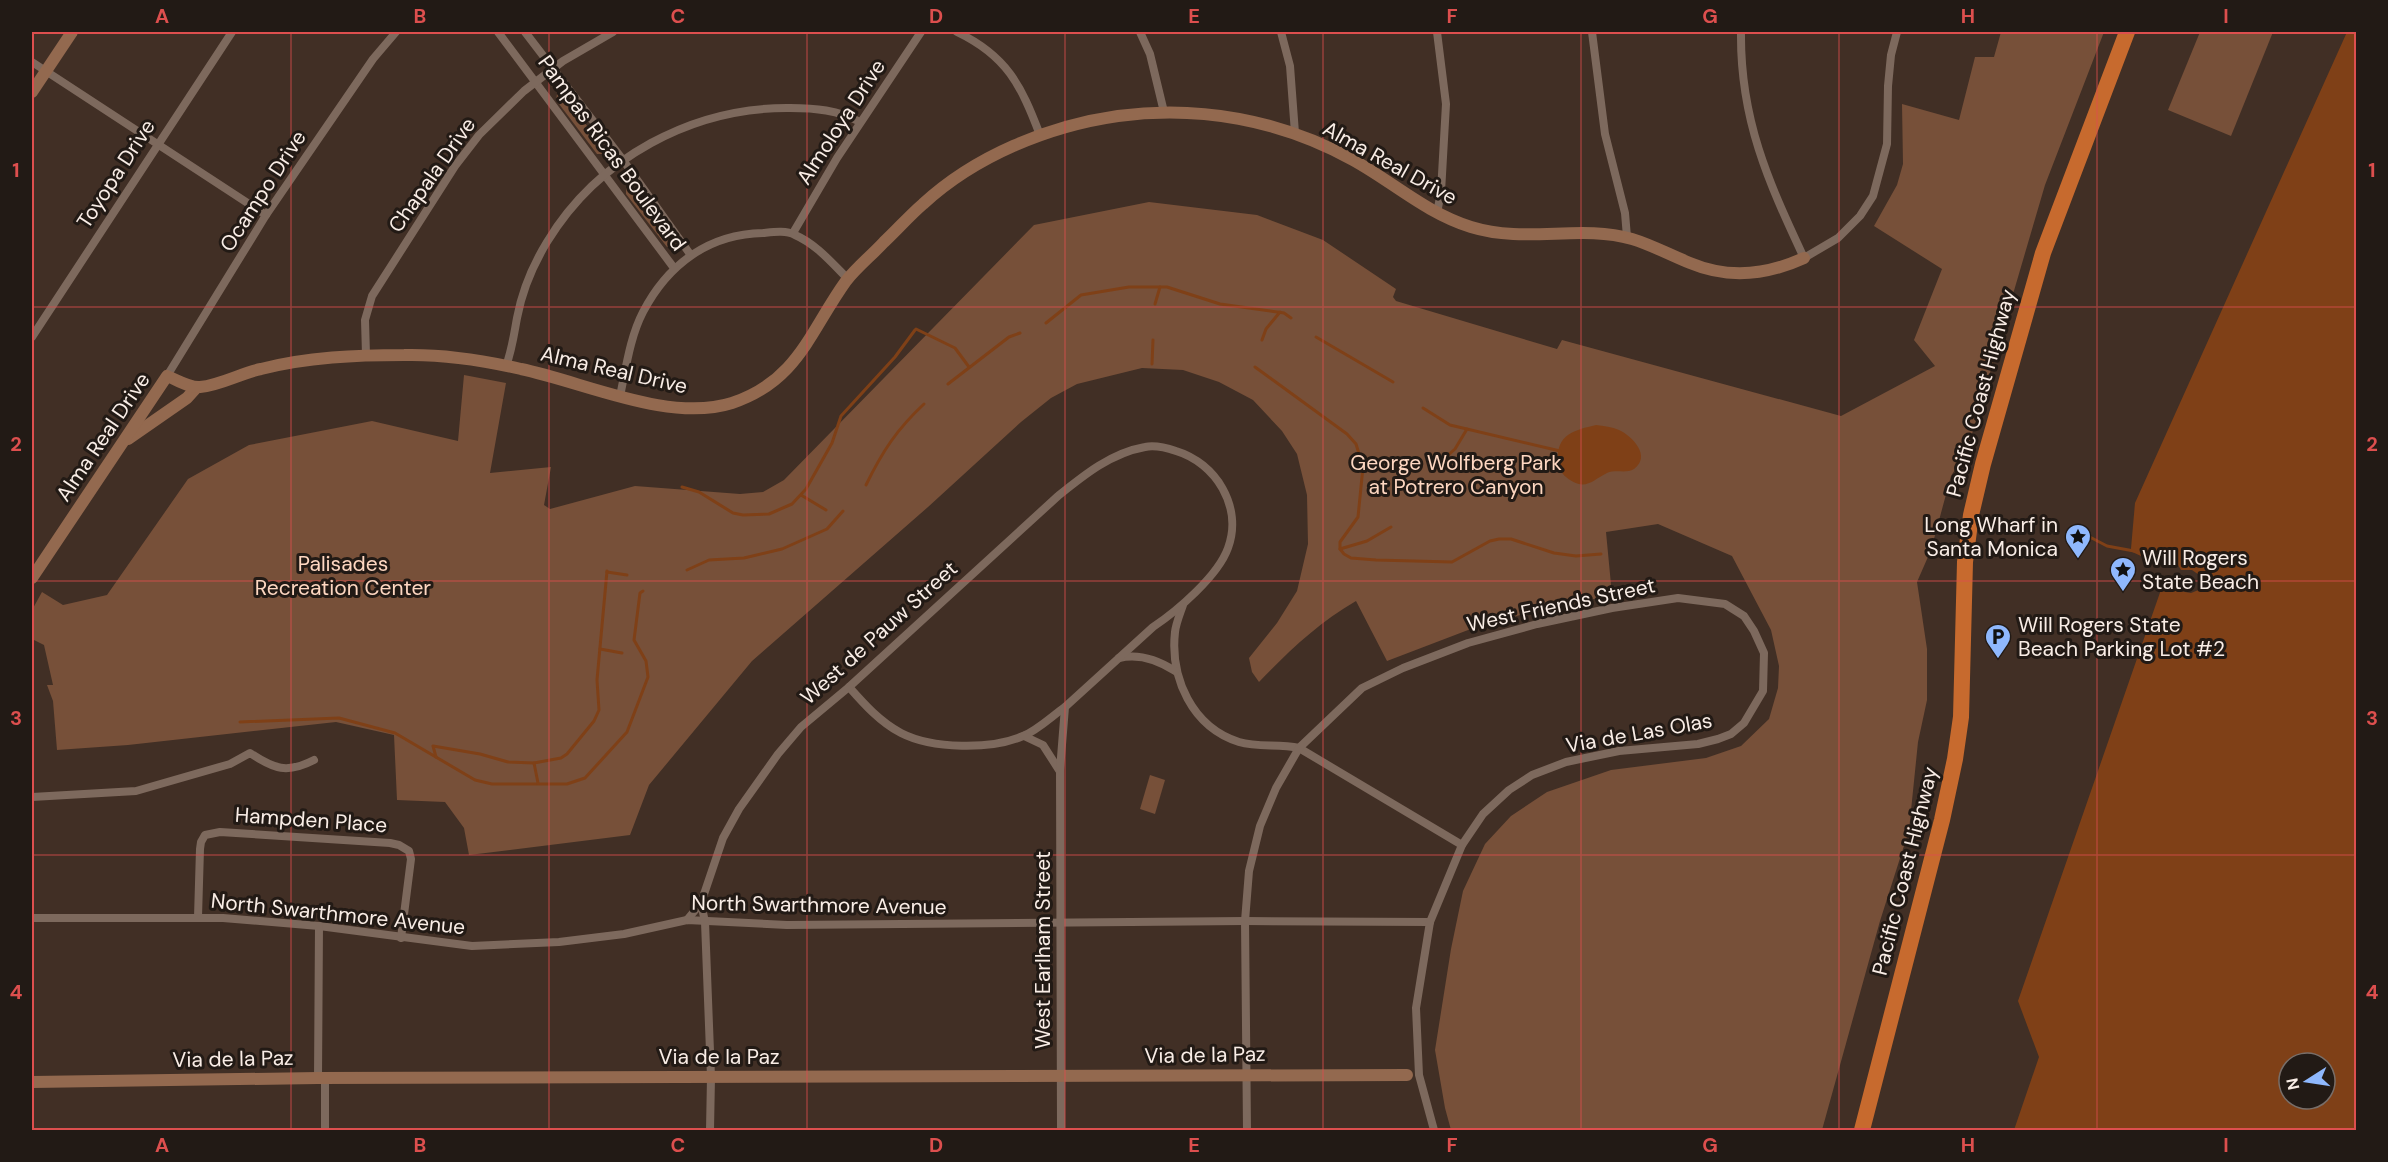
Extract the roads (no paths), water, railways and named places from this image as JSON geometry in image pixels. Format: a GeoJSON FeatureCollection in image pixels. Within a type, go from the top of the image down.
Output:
{"type":"FeatureCollection","features":[{"type":"Feature","properties":{"kind":"highway","name":"Pacific Coast Highway"},"geometry":{"type":"LineString","coordinates":[[1862,1131],[1942,820],[1955,759],[1961,717],[1965,562],[1971,515],[1983,464],[2043,253],[2127,32]]}},
{"type":"Feature","properties":{"kind":"street"},"geometry":{"type":"LineString","coordinates":[[32,92],[72,32]]}},
{"type":"Feature","properties":{"kind":"street","name":"Toyopa Drive"},"geometry":{"type":"LineString","coordinates":[[32,337],[232,32]]}},
{"type":"Feature","properties":{"kind":"street","name":"Ocampo Drive"},"geometry":{"type":"LineString","coordinates":[[167,376],[266,215],[373,58],[396,32]]}},
{"type":"Feature","properties":{"kind":"street","name":"Pampas Ricas Boulevard"},"geometry":{"type":"LineString","coordinates":[[498,32],[537,81],[674,268]]}},
{"type":"Feature","properties":{"kind":"street","name":"Pampas Ricas Boulevard"},"geometry":{"type":"LineString","coordinates":[[525,32],[624,160],[690,254]]}},
{"type":"Feature","properties":{"kind":"street","name":"Chapala Drive"},"geometry":{"type":"LineString","coordinates":[[366,355],[365,320],[372,296],[455,166],[479,135],[524,91],[613,32]]}},
{"type":"Feature","properties":{"kind":"street","name":"Almoloya Drive"},"geometry":{"type":"LineString","coordinates":[[793,233],[860,122],[921,32]]}},
{"type":"Feature","properties":{"kind":"street"},"geometry":{"type":"LineString","coordinates":[[957,32],[970,38],[1010,71],[1026,99],[1040,135]]}},
{"type":"Feature","properties":{"kind":"street"},"geometry":{"type":"LineString","coordinates":[[1140,32],[1150,54],[1164,112]]}},
{"type":"Feature","properties":{"kind":"street"},"geometry":{"type":"LineString","coordinates":[[1281,32],[1290,66],[1295,133]]}},
{"type":"Feature","properties":{"kind":"street"},"geometry":{"type":"LineString","coordinates":[[1437,32],[1446,104],[1441,192],[1437,213]]}},
{"type":"Feature","properties":{"kind":"street"},"geometry":{"type":"LineString","coordinates":[[1592,32],[1605,134],[1625,213],[1628,237]]}},
{"type":"Feature","properties":{"kind":"street"},"geometry":{"type":"LineString","coordinates":[[1741,32],[1746,98],[1753,134],[1765,174],[1804,258],[1838,238],[1860,216],[1873,196],[1887,144],[1888,86],[1891,55],[1897,32]]}},
{"type":"Feature","properties":{"kind":"street"},"geometry":{"type":"LineString","coordinates":[[32,62],[266,215]]}},
{"type":"Feature","properties":{"kind":"street"},"geometry":{"type":"LineString","coordinates":[[506,366],[512,350],[523,293],[542,252],[566,213],[605,173],[669,133],[724,115],[773,108],[801,108],[835,111],[860,122]]}},
{"type":"Feature","properties":{"kind":"street","name":"Alma Real Drive"},"geometry":{"type":"LineString","coordinates":[[32,578],[167,376],[196,388],[262,368],[304,361],[366,355],[412,354],[472,359],[506,366],[669,407],[700,409],[731,403],[760,390],[782,375],[802,354],[848,279],[925,202],[958,176],[1005,150],[1040,135],[1117,116],[1164,112],[1207,114],[1248,120],[1295,133],[1353,160],[1416,201],[1455,222],[1500,233],[1541,236],[1589,233],[1628,237],[1691,263],[1734,274],[1772,270],[1804,258]]}},
{"type":"Feature","properties":{"kind":"street"},"geometry":{"type":"LineString","coordinates":[[620,396],[634,333],[642,313],[674,268],[690,254],[727,238],[740,235],[793,233],[815,247],[848,279]]}},
{"type":"Feature","properties":{"kind":"street"},"geometry":{"type":"LineString","coordinates":[[122,444],[187,398],[196,388]]}},
{"type":"Feature","properties":{"kind":"street","name":"West de Pauw Street"},"geometry":{"type":"LineString","coordinates":[[701,903],[723,838],[756,784],[801,727],[849,687],[1088,471],[1121,454],[1148,446],[1184,453],[1202,463],[1217,477],[1231,512],[1233,531],[1222,563],[1183,603]]}},
{"type":"Feature","properties":{"kind":"street","name":"West Friends Street"},"geometry":{"type":"LineString","coordinates":[[1247,1131],[1245,921],[1248,871],[1260,826],[1276,788],[1299,748],[1362,688],[1403,668],[1468,643],[1537,624],[1612,608],[1678,598],[1725,604],[1744,616],[1764,652]]}},
{"type":"Feature","properties":{"kind":"street"},"geometry":{"type":"LineString","coordinates":[[849,687],[874,715],[901,733],[935,745],[985,745],[1024,736],[1065,707],[1183,603]]}},
{"type":"Feature","properties":{"kind":"street"},"geometry":{"type":"LineString","coordinates":[[1172,669],[1175,631],[1183,603]]}},
{"type":"Feature","properties":{"kind":"street","name":"Via de Las Olas"},"geometry":{"type":"LineString","coordinates":[[1434,1131],[1419,1075],[1416,1008],[1430,922],[1462,844],[1483,814],[1509,789],[1532,775],[1566,762],[1619,751],[1698,744],[1731,734],[1744,723],[1763,691],[1764,652]]}},
{"type":"Feature","properties":{"kind":"street"},"geometry":{"type":"LineString","coordinates":[[1119,658],[1145,657],[1166,664],[1172,669],[1189,704],[1202,719],[1218,731],[1239,742],[1261,745],[1286,744],[1299,748],[1462,844]]}},
{"type":"Feature","properties":{"kind":"street","name":"West Earlham Street"},"geometry":{"type":"LineString","coordinates":[[1061,1131],[1060,770],[1065,707]]}},
{"type":"Feature","properties":{"kind":"street"},"geometry":{"type":"LineString","coordinates":[[1024,736],[1043,745],[1060,770]]}},
{"type":"Feature","properties":{"kind":"street"},"geometry":{"type":"LineString","coordinates":[[32,797],[136,791],[230,764],[250,753],[266,763],[285,768],[301,766],[314,760]]}},
{"type":"Feature","properties":{"kind":"street","name":"Hampden Place"},"geometry":{"type":"LineString","coordinates":[[198,917],[201,842],[205,835],[212,833],[390,843],[409,851],[411,859],[400,938]]}},
{"type":"Feature","properties":{"kind":"street"},"geometry":{"type":"LineString","coordinates":[[687,920],[701,903]]}},
{"type":"Feature","properties":{"kind":"street"},"geometry":{"type":"LineString","coordinates":[[701,903],[705,922],[711,1077],[710,1131]]}},
{"type":"Feature","properties":{"kind":"street","name":"North Swarthmore Avenue"},"geometry":{"type":"LineString","coordinates":[[32,918],[198,917],[319,926],[472,946],[560,942],[624,934],[687,920],[787,925],[1245,921],[1430,922]]}},
{"type":"Feature","properties":{"kind":"street"},"geometry":{"type":"LineString","coordinates":[[319,926],[325,1131]]}},
{"type":"Feature","properties":{"kind":"street","name":"Via de la Paz"},"geometry":{"type":"LineString","coordinates":[[32,1082],[322,1078],[1407,1075]]}},
{"type":"Feature","properties":{"kind":"waterway"},"geometry":{"type":"LineString","coordinates":[[1046,323],[1081,295],[1129,287],[1167,287],[1220,304],[1284,313],[1291,318]]}},
{"type":"Feature","properties":{"kind":"waterway"},"geometry":{"type":"LineString","coordinates":[[1155,304],[1160,287]]}},
{"type":"Feature","properties":{"kind":"waterway"},"geometry":{"type":"LineString","coordinates":[[1262,340],[1266,329],[1280,312]]}},
{"type":"Feature","properties":{"kind":"waterway"},"geometry":{"type":"LineString","coordinates":[[682,487],[699,492],[733,513],[769,514],[792,504],[806,489],[832,443],[841,416],[895,357],[916,329],[955,348],[969,367]]}},
{"type":"Feature","properties":{"kind":"waterway"},"geometry":{"type":"LineString","coordinates":[[948,384],[1009,337],[1020,333]]}},
{"type":"Feature","properties":{"kind":"waterway"},"geometry":{"type":"LineString","coordinates":[[1316,337],[1393,382]]}},
{"type":"Feature","properties":{"kind":"waterway"},"geometry":{"type":"LineString","coordinates":[[1152,364],[1153,340]]}},
{"type":"Feature","properties":{"kind":"waterway"},"geometry":{"type":"LineString","coordinates":[[1255,367],[1347,434],[1356,444],[1363,467],[1358,517],[1340,542],[1340,549],[1351,558],[1452,562],[1490,541],[1499,539],[1511,539],[1554,553],[1576,556],[1601,554]]}},
{"type":"Feature","properties":{"kind":"waterway"},"geometry":{"type":"LineString","coordinates":[[866,485],[891,442],[924,404]]}},
{"type":"Feature","properties":{"kind":"waterway"},"geometry":{"type":"LineString","coordinates":[[1423,408],[1450,425],[1560,451]]}},
{"type":"Feature","properties":{"kind":"waterway"},"geometry":{"type":"LineString","coordinates":[[1446,457],[1455,449],[1467,429]]}},
{"type":"Feature","properties":{"kind":"waterway"},"geometry":{"type":"LineString","coordinates":[[801,495],[826,510]]}},
{"type":"Feature","properties":{"kind":"waterway"},"geometry":{"type":"LineString","coordinates":[[687,570],[709,560],[744,558],[782,549],[827,529],[843,511]]}},
{"type":"Feature","properties":{"kind":"waterway"},"geometry":{"type":"LineString","coordinates":[[1340,549],[1367,541],[1391,527]]}},
{"type":"Feature","properties":{"kind":"waterway"},"geometry":{"type":"LineString","coordinates":[[2086,535],[2107,546],[2134,551]]}},
{"type":"Feature","properties":{"kind":"waterway"},"geometry":{"type":"LineString","coordinates":[[436,757],[433,746],[480,754],[508,762],[534,763],[561,758],[567,754],[594,721],[599,710],[597,680],[607,571]]}},
{"type":"Feature","properties":{"kind":"waterway"},"geometry":{"type":"LineString","coordinates":[[607,572],[627,575]]}},
{"type":"Feature","properties":{"kind":"waterway"},"geometry":{"type":"LineString","coordinates":[[240,722],[339,718],[395,733],[475,780],[492,784],[567,784],[585,778],[627,732],[648,677],[646,661],[634,640],[640,593],[643,591]]}},
{"type":"Feature","properties":{"kind":"waterway"},"geometry":{"type":"LineString","coordinates":[[600,649],[622,653]]}},
{"type":"Feature","properties":{"kind":"waterway"},"geometry":{"type":"LineString","coordinates":[[534,763],[538,783]]}},
{"type":"Feature","properties":{"kind":"place","name":"Long Wharf in Santa Monica"},"geometry":{"type":"Point","coordinates":[2078,560]}},
{"type":"Feature","properties":{"kind":"place","name":"Will Rogers State Beach"},"geometry":{"type":"Point","coordinates":[2123,593]}},
{"type":"Feature","properties":{"kind":"place","name":"Will Rogers State Beach Parking Lot #2"},"geometry":{"type":"Point","coordinates":[1998,660]}},
{"type":"Feature","properties":{"kind":"park label","name":"George Wolfberg Park at Potrero Canyon"},"geometry":{"type":"Point","coordinates":[1456,475]}},
{"type":"Feature","properties":{"kind":"park label","name":"Palisades Recreation Center"},"geometry":{"type":"Point","coordinates":[343,576]}}]}
